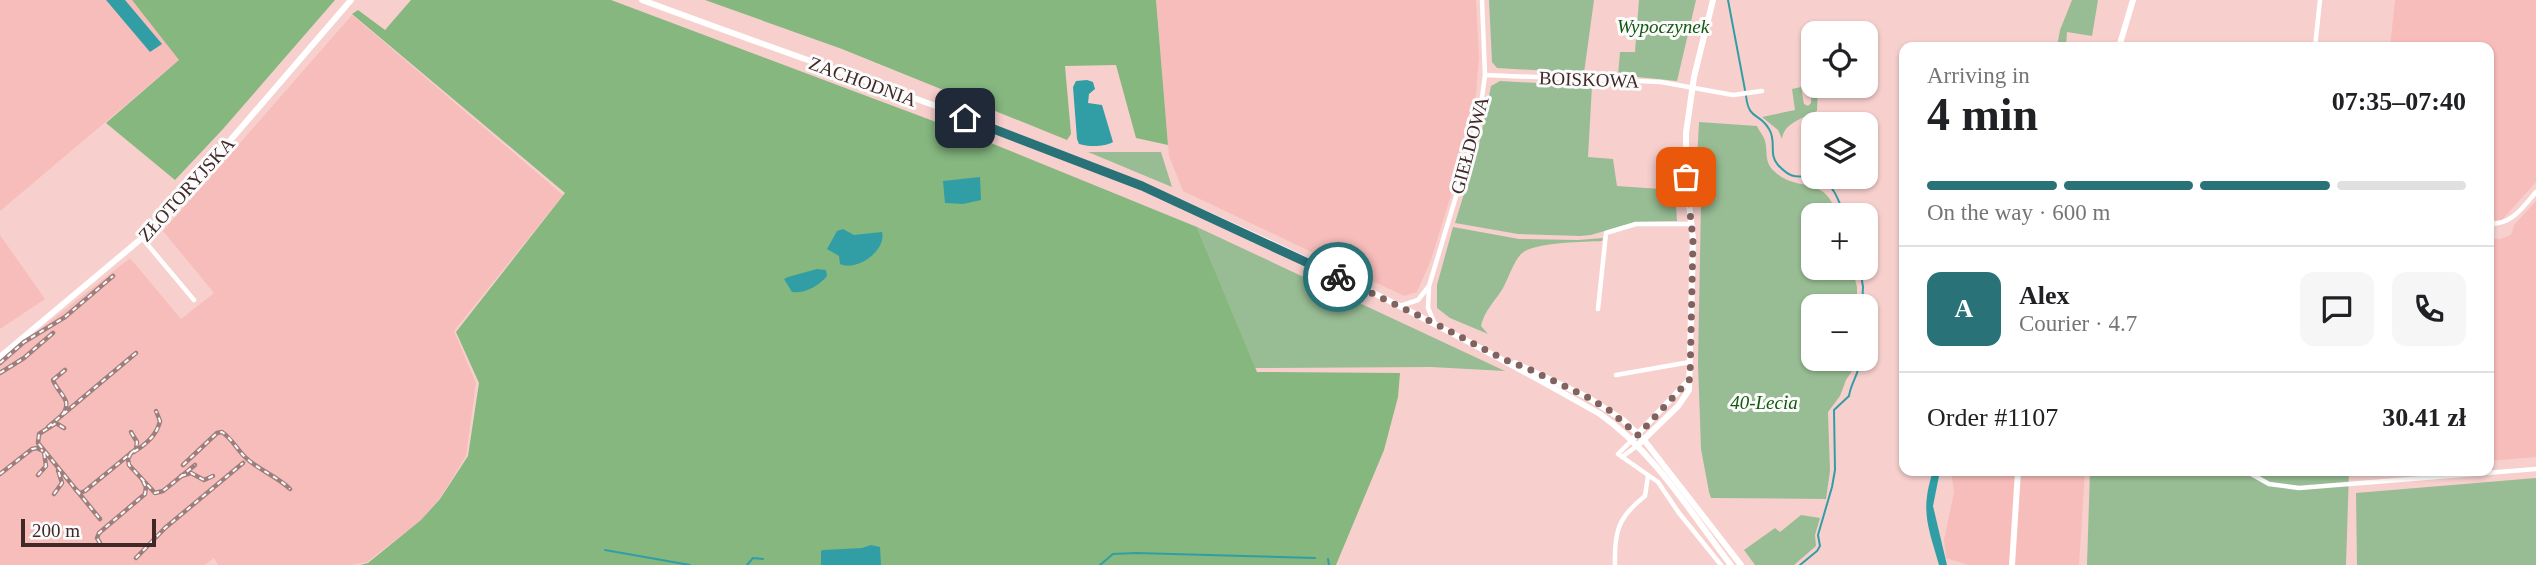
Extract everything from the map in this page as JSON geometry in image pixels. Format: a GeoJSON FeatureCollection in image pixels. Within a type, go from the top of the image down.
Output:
{"type":"FeatureCollection","features":[{"type":"Feature","properties":{"kind":"main road","name":"ZŁOTORYJSKA"},"geometry":{"type":"LineString","coordinates":[[0,357],[142,238],[185,193],[351,0]]}},
{"type":"Feature","properties":{"kind":"main road","name":"ZACHODNIA"},"geometry":{"type":"LineString","coordinates":[[642,0],[1052,150],[1188,206],[1434,323],[1600,414],[1638,440]]}},
{"type":"Feature","properties":{"kind":"main road"},"geometry":{"type":"LineString","coordinates":[[1638,440],[1690,379],[1693,224],[1685,155],[1686,126],[1692,87],[1713,0]]}},
{"type":"Feature","properties":{"kind":"main road"},"geometry":{"type":"LineString","coordinates":[[2120,42],[2133,0]]}},
{"type":"Feature","properties":{"kind":"main road"},"geometry":{"type":"LineString","coordinates":[[1638,440],[1731,565]]}},
{"type":"Feature","properties":{"kind":"main road"},"geometry":{"type":"LineString","coordinates":[[1638,440],[1741,565]]}},
{"type":"Feature","properties":{"kind":"main road"},"geometry":{"type":"LineString","coordinates":[[2012,565],[2018,476]]}},
{"type":"Feature","properties":{"kind":"street","name":"GIEŁDOWA"},"geometry":{"type":"LineString","coordinates":[[1434,323],[1428,306],[1429,286],[1478,128],[1485,75],[1482,0]]}},
{"type":"Feature","properties":{"kind":"street"},"geometry":{"type":"LineString","coordinates":[[2316,42],[2320,0]]}},
{"type":"Feature","properties":{"kind":"street","name":"BOISKOWA"},"geometry":{"type":"LineString","coordinates":[[1485,75],[1661,82],[1725,94],[1762,91]]}},
{"type":"Feature","properties":{"kind":"street"},"geometry":{"type":"LineString","coordinates":[[2494,225],[2510,220],[2536,192]]}},
{"type":"Feature","properties":{"kind":"street"},"geometry":{"type":"LineString","coordinates":[[1598,309],[1606,233],[1636,224],[1693,224]]}},
{"type":"Feature","properties":{"kind":"street"},"geometry":{"type":"LineString","coordinates":[[142,238],[194,300]]}},
{"type":"Feature","properties":{"kind":"street"},"geometry":{"type":"LineString","coordinates":[[1399,306],[1415,302],[1429,286]]}},
{"type":"Feature","properties":{"kind":"street"},"geometry":{"type":"LineString","coordinates":[[1616,375],[1690,362]]}},
{"type":"Feature","properties":{"kind":"street"},"geometry":{"type":"LineString","coordinates":[[1638,440],[1620,456],[1663,488],[1679,513],[1721,565]]}},
{"type":"Feature","properties":{"kind":"street"},"geometry":{"type":"LineString","coordinates":[[2494,472],[2536,469]]}},
{"type":"Feature","properties":{"kind":"street"},"geometry":{"type":"LineString","coordinates":[[1615,565],[1616,537],[1622,519],[1628,509],[1645,496],[1648,475]]}},
{"type":"Feature","properties":{"kind":"street"},"geometry":{"type":"LineString","coordinates":[[2255,476],[2269,484],[2300,488],[2449,476]]}},
{"type":"Feature","properties":{"kind":"shaded area"},"geometry":{"type":"Polygon","coordinates":[[[0,0],[132,0],[179,60],[0,211],[0,0]]]}},
{"type":"Feature","properties":{"kind":"shaded area"},"geometry":{"type":"Polygon","coordinates":[[[1156,0],[1476,0],[1479,57],[1476,94],[1464,153],[1431,260],[1417,292],[1404,296],[1183,191],[1169,156],[1156,0]]]}},
{"type":"Feature","properties":{"kind":"shaded area"},"geometry":{"type":"Polygon","coordinates":[[[2395,0],[2536,0],[2536,182],[2501,221],[2494,220],[2494,42],[2391,42],[2395,0]]]}},
{"type":"Feature","properties":{"kind":"shaded area"},"geometry":{"type":"Polygon","coordinates":[[[352,15],[563,195],[454,331],[476,383],[466,456],[440,498],[421,520],[367,562],[350,565],[218,565],[214,558],[205,565],[0,565],[0,361],[130,258],[181,319],[214,293],[163,231],[352,15]]]}},
{"type":"Feature","properties":{"kind":"shaded area"},"geometry":{"type":"Polygon","coordinates":[[[2536,201],[2536,457],[2494,461],[2494,238],[2511,235],[2514,225],[2536,201]]]}},
{"type":"Feature","properties":{"kind":"shaded area"},"geometry":{"type":"Polygon","coordinates":[[[0,235],[45,299],[0,329],[0,235]]]}},
{"type":"Feature","properties":{"kind":"shaded area"},"geometry":{"type":"Polygon","coordinates":[[[1952,476],[2085,476],[2079,565],[1969,565],[1946,558],[1944,540],[1954,492],[1952,476]]]}},
{"type":"Feature","properties":{"kind":"green space"},"geometry":{"type":"Polygon","coordinates":[[[132,0],[335,0],[175,180],[106,123],[179,60],[132,0]]]}},
{"type":"Feature","properties":{"kind":"green space"},"geometry":{"type":"Polygon","coordinates":[[[411,0],[611,0],[976,137],[1197,227],[1257,372],[1400,373],[1398,397],[1384,450],[1336,565],[360,565],[368,563],[421,520],[440,499],[468,456],[479,383],[456,332],[565,193],[352,14],[358,10],[385,30],[411,0]]]}},
{"type":"Feature","properties":{"kind":"green space"},"geometry":{"type":"Polygon","coordinates":[[[705,0],[1156,0],[1168,145],[1136,138],[1116,65],[1065,66],[1071,134],[1067,140],[842,49],[705,0]]]}},
{"type":"Feature","properties":{"kind":"green space"},"geometry":{"type":"Polygon","coordinates":[[[1489,0],[1594,0],[1584,73],[1497,68],[1492,62],[1489,0]]]}},
{"type":"Feature","properties":{"kind":"green space","name":"Wypoczynek"},"geometry":{"type":"Polygon","coordinates":[[[1639,0],[1696,0],[1677,81],[1618,75],[1620,52],[1635,52],[1639,0]]]}},
{"type":"Feature","properties":{"kind":"green space"},"geometry":{"type":"Polygon","coordinates":[[[2072,0],[2098,0],[2092,36],[2067,32],[2066,42],[2058,42],[2072,0]]]}},
{"type":"Feature","properties":{"kind":"green space"},"geometry":{"type":"Polygon","coordinates":[[[1500,81],[1592,86],[1588,157],[1613,159],[1617,186],[1675,190],[1677,221],[1635,222],[1580,236],[1518,234],[1455,223],[1479,145],[1491,86],[1500,81]]]}},
{"type":"Feature","properties":{"kind":"green space"},"geometry":{"type":"Polygon","coordinates":[[[1801,87],[1804,104],[1808,106],[1811,98],[1818,98],[1817,111],[1801,112],[1801,119],[1786,129],[1782,139],[1778,130],[1762,117],[1795,110],[1792,89],[1801,87]]]}},
{"type":"Feature","properties":{"kind":"green space","name":"40-Lecia"},"geometry":{"type":"Polygon","coordinates":[[[1699,122],[1757,126],[1764,139],[1771,168],[1783,178],[1801,184],[1801,189],[1818,189],[1832,203],[1801,203],[1801,280],[1855,280],[1857,287],[1857,294],[1801,294],[1801,371],[1852,371],[1840,396],[1828,412],[1830,471],[1826,499],[1711,498],[1701,449],[1698,363],[1701,203],[1697,160],[1699,122]]]}},
{"type":"Feature","properties":{"kind":"green space"},"geometry":{"type":"Polygon","coordinates":[[[1088,152],[1161,152],[1172,187],[1088,152]]]}},
{"type":"Feature","properties":{"kind":"green space"},"geometry":{"type":"Polygon","coordinates":[[[1197,227],[1505,371],[1431,367],[1255,368],[1197,227]]]}},
{"type":"Feature","properties":{"kind":"green space"},"geometry":{"type":"Polygon","coordinates":[[[1453,227],[1519,239],[1603,238],[1602,241],[1536,247],[1521,254],[1487,311],[1481,326],[1488,334],[1450,318],[1437,308],[1437,285],[1453,227]]]}},
{"type":"Feature","properties":{"kind":"green space"},"geometry":{"type":"Polygon","coordinates":[[[2090,476],[2349,476],[2346,565],[2087,565],[2090,476]]]}},
{"type":"Feature","properties":{"kind":"green space"},"geometry":{"type":"Polygon","coordinates":[[[2536,478],[2536,565],[2357,565],[2356,493],[2536,478]]]}},
{"type":"Feature","properties":{"kind":"green space"},"geometry":{"type":"Polygon","coordinates":[[[1801,515],[1820,518],[1815,535],[1816,546],[1794,565],[1755,565],[1744,550],[1775,528],[1780,532],[1801,515]]]}},
{"type":"Feature","properties":{"kind":"water"},"geometry":{"type":"Polygon","coordinates":[[[106,0],[125,0],[162,44],[150,52],[106,0]]]}},
{"type":"Feature","properties":{"kind":"water"},"geometry":{"type":"Polygon","coordinates":[[[1076,81],[1093,82],[1095,89],[1089,94],[1088,103],[1102,105],[1113,142],[1110,144],[1087,146],[1079,144],[1077,139],[1073,87],[1076,81]]]}},
{"type":"Feature","properties":{"kind":"water"},"geometry":{"type":"Polygon","coordinates":[[[980,177],[981,200],[963,204],[945,203],[943,181],[980,177]]]}},
{"type":"Feature","properties":{"kind":"water"},"geometry":{"type":"Polygon","coordinates":[[[843,229],[854,235],[882,232],[880,246],[862,262],[847,266],[840,264],[839,256],[827,249],[837,231],[843,229]]]}},
{"type":"Feature","properties":{"kind":"water"},"geometry":{"type":"Polygon","coordinates":[[[817,269],[826,270],[827,276],[816,286],[806,290],[792,292],[784,279],[788,277],[817,269]]]}},
{"type":"Feature","properties":{"kind":"water"},"geometry":{"type":"Polygon","coordinates":[[[1932,476],[1939,476],[1933,506],[1947,565],[1939,565],[1927,518],[1932,476]]]}},
{"type":"Feature","properties":{"kind":"water"},"geometry":{"type":"Polygon","coordinates":[[[871,545],[880,547],[881,565],[821,565],[823,550],[871,545]]]}},
{"type":"Feature","properties":{"kind":"waterway"},"geometry":{"type":"LineString","coordinates":[[1728,0],[1745,90]]}},
{"type":"Feature","properties":{"kind":"waterway"},"geometry":{"type":"LineString","coordinates":[[1746,96],[1749,109],[1765,124],[1771,134],[1778,165],[1793,176],[1822,179],[1835,193],[1840,203]]}},
{"type":"Feature","properties":{"kind":"waterway"},"geometry":{"type":"LineString","coordinates":[[1862,280],[1863,294]]}},
{"type":"Feature","properties":{"kind":"waterway"},"geometry":{"type":"LineString","coordinates":[[1800,565],[1820,546],[1818,535],[1835,470],[1834,410],[1849,396],[1858,371]]}},
{"type":"Feature","properties":{"kind":"waterway"},"geometry":{"type":"LineString","coordinates":[[605,550],[690,565]]}},
{"type":"Feature","properties":{"kind":"waterway"},"geometry":{"type":"LineString","coordinates":[[1100,565],[1113,554],[1136,553],[1315,558]]}},
{"type":"Feature","properties":{"kind":"waterway"},"geometry":{"type":"LineString","coordinates":[[747,565],[753,558],[763,559]]}},
{"type":"Feature","properties":{"kind":"waterway"},"geometry":{"type":"LineString","coordinates":[[1328,559],[1329,565]]}},
{"type":"Feature","properties":{"kind":"railway"},"geometry":{"type":"LineString","coordinates":[[0,363],[24,342],[65,317],[113,276]]}},
{"type":"Feature","properties":{"kind":"railway"},"geometry":{"type":"LineString","coordinates":[[0,373],[24,358],[53,333]]}},
{"type":"Feature","properties":{"kind":"railway"},"geometry":{"type":"LineString","coordinates":[[48,427],[136,353]]}},
{"type":"Feature","properties":{"kind":"railway"},"geometry":{"type":"LineString","coordinates":[[62,415],[66,401],[53,380],[65,370]]}},
{"type":"Feature","properties":{"kind":"railway"},"geometry":{"type":"LineString","coordinates":[[134,452],[154,435],[160,421],[156,411]]}},
{"type":"Feature","properties":{"kind":"railway"},"geometry":{"type":"LineString","coordinates":[[64,428],[56,423],[39,434],[38,443],[100,519]]}},
{"type":"Feature","properties":{"kind":"railway"},"geometry":{"type":"LineString","coordinates":[[76,490],[80,493],[85,491],[136,449],[137,442],[131,432]]}},
{"type":"Feature","properties":{"kind":"railway"},"geometry":{"type":"LineString","coordinates":[[183,465],[217,433],[222,432],[250,462],[290,489]]}},
{"type":"Feature","properties":{"kind":"railway"},"geometry":{"type":"LineString","coordinates":[[0,474],[32,449],[43,451]]}},
{"type":"Feature","properties":{"kind":"railway"},"geometry":{"type":"LineString","coordinates":[[38,475],[46,466],[44,452]]}},
{"type":"Feature","properties":{"kind":"railway"},"geometry":{"type":"LineString","coordinates":[[131,453],[129,465],[155,493],[163,491],[195,465]]}},
{"type":"Feature","properties":{"kind":"railway"},"geometry":{"type":"LineString","coordinates":[[136,558],[165,528],[243,463]]}},
{"type":"Feature","properties":{"kind":"railway"},"geometry":{"type":"LineString","coordinates":[[54,494],[62,483],[58,470]]}},
{"type":"Feature","properties":{"kind":"railway"},"geometry":{"type":"LineString","coordinates":[[181,476],[191,473],[204,480],[213,476]]}},
{"type":"Feature","properties":{"kind":"railway"},"geometry":{"type":"LineString","coordinates":[[100,543],[97,538],[99,533],[145,494],[143,481]]}},
{"type":"Feature","properties":{"kind":"way so far"},"geometry":{"type":"LineString","coordinates":[[1338,277],[1503,359],[1587,397],[1623,420],[1638,435],[1690,379],[1693,224],[1686,177]]}},
{"type":"Feature","properties":{"kind":"route"},"geometry":{"type":"LineString","coordinates":[[965,118],[1142,186],[1338,277]]}}]}
